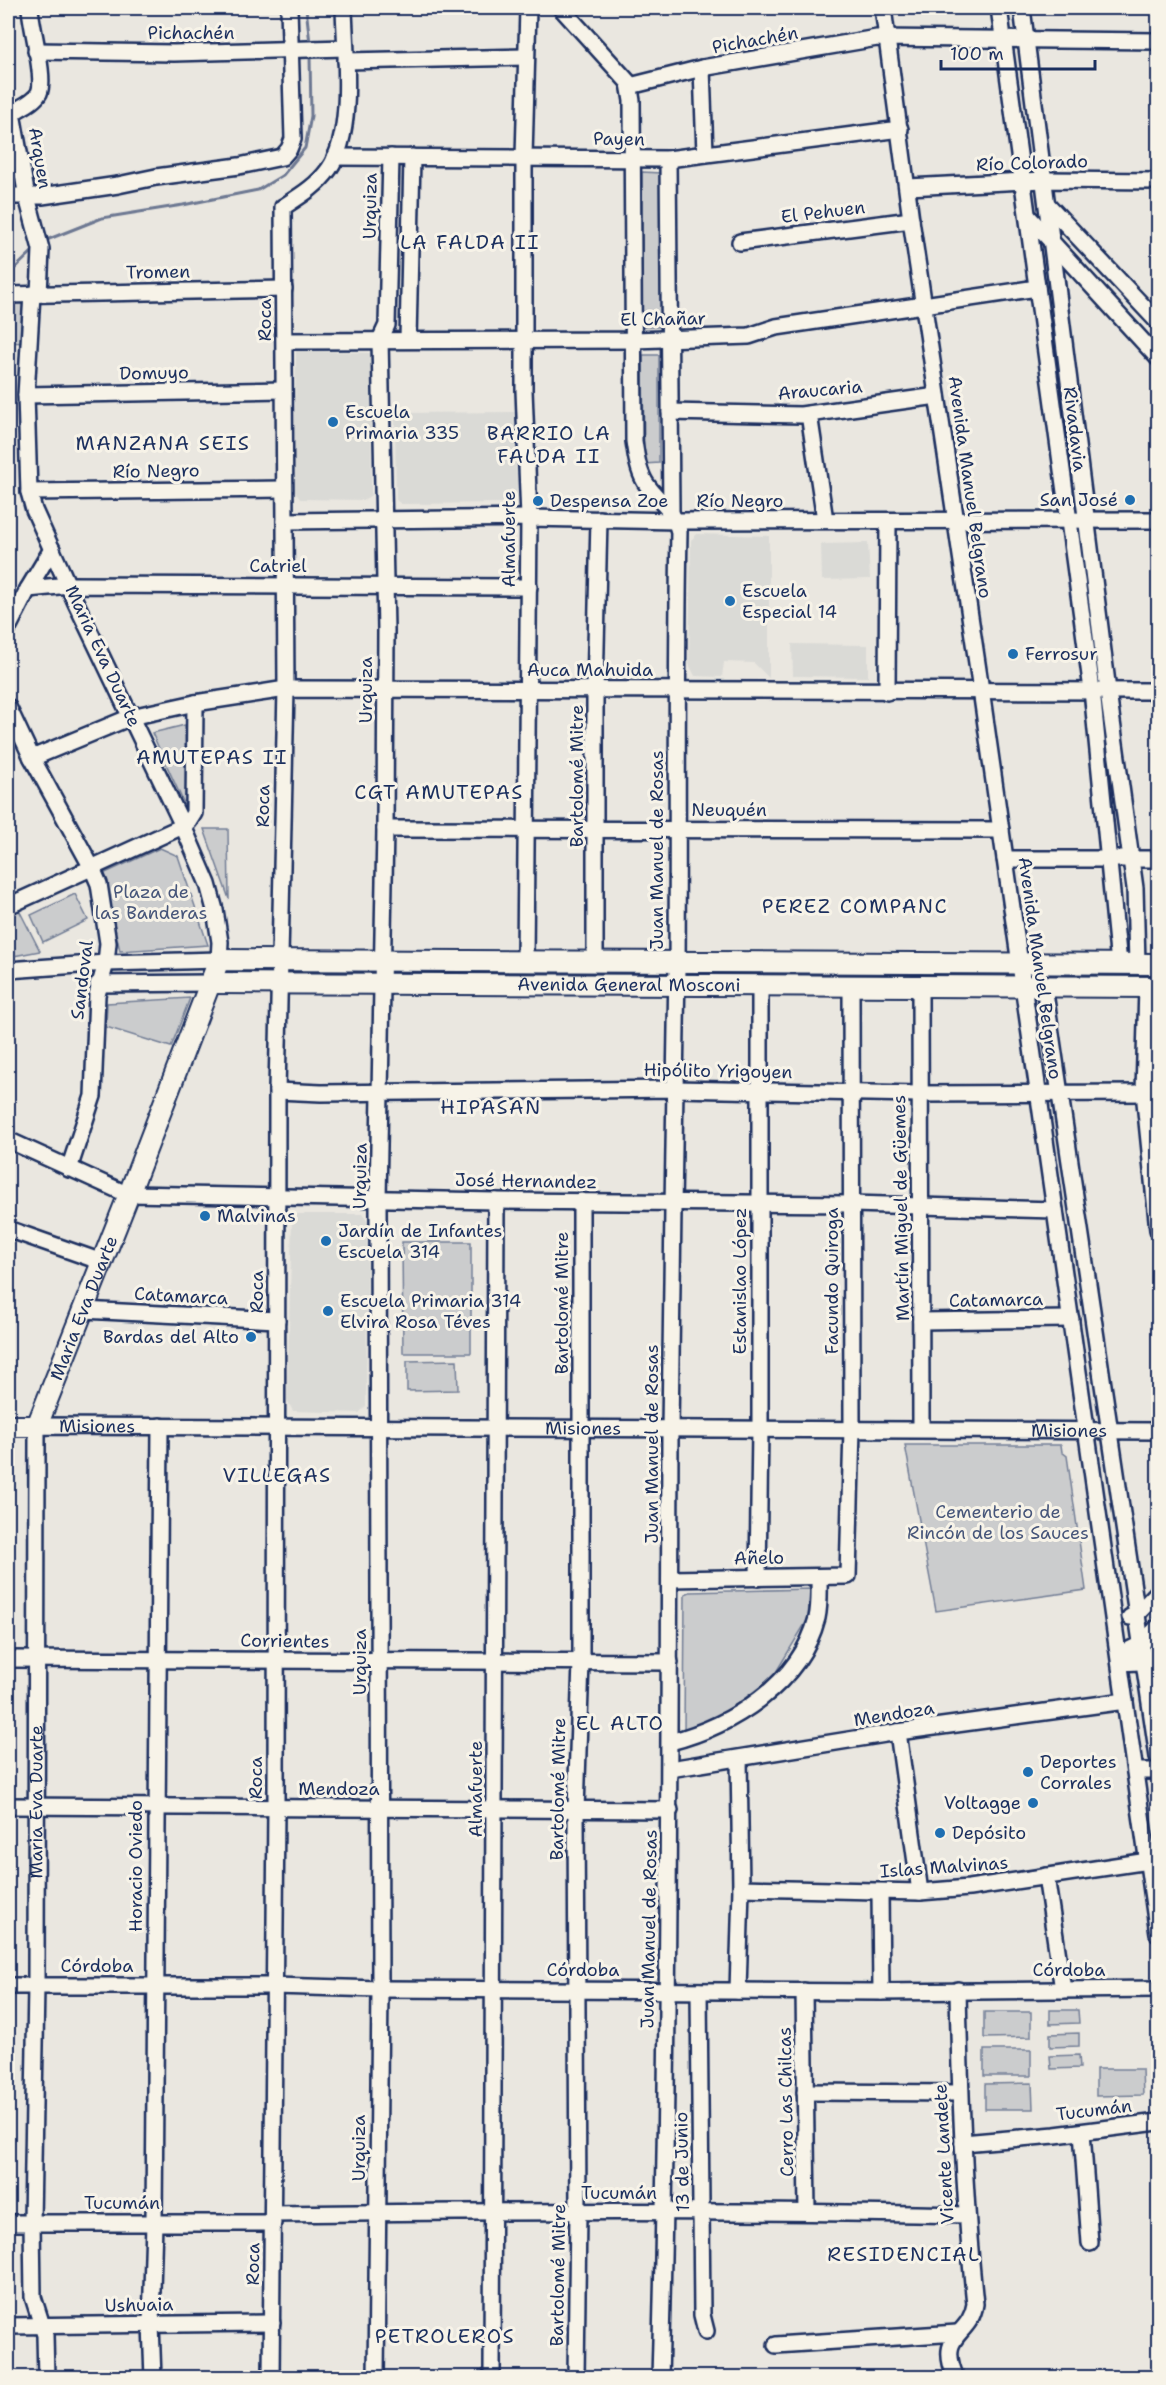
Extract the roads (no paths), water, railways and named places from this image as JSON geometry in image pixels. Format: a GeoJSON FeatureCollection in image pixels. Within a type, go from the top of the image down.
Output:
{"type":"FeatureCollection","features":[{"type":"Feature","properties":{"kind":"main road","name":"Avenida General Mosconi"},"geometry":{"type":"LineString","coordinates":[[219,960],[1158,964]]}},
{"type":"Feature","properties":{"kind":"main road","name":"Maria Eva Duarte"},"geometry":{"type":"LineString","coordinates":[[37,1426],[219,960]]}},
{"type":"Feature","properties":{"kind":"main road","name":"Avenida General Mosconi"},"geometry":{"type":"LineString","coordinates":[[209,983],[1153,987]]}},
{"type":"Feature","properties":{"kind":"main road","name":"Misiones"},"geometry":{"type":"LineString","coordinates":[[8,1426],[37,1426]]}},
{"type":"Feature","properties":{"kind":"street","name":"Arquen"},"geometry":{"type":"LineString","coordinates":[[30,8],[41,72],[40,92],[33,100],[10,113],[27,197],[41,249],[35,294]]}},
{"type":"Feature","properties":{"kind":"street"},"geometry":{"type":"LineString","coordinates":[[8,196],[27,197],[118,185],[282,157],[289,150],[293,139],[289,8]]}},
{"type":"Feature","properties":{"kind":"street"},"geometry":{"type":"LineString","coordinates":[[336,157],[346,105],[344,8]]}},
{"type":"Feature","properties":{"kind":"street","name":"Almafuerte"},"geometry":{"type":"LineString","coordinates":[[525,961],[529,518],[524,390],[524,157],[528,8]]}},
{"type":"Feature","properties":{"kind":"street"},"geometry":{"type":"LineString","coordinates":[[561,8],[630,86],[632,101],[634,441],[637,461],[645,482],[674,516]]}},
{"type":"Feature","properties":{"kind":"street","name":"Avenida Manuel Belgrano"},"geometry":{"type":"LineString","coordinates":[[883,8],[911,220],[981,690],[1158,1934]]}},
{"type":"Feature","properties":{"kind":"street","name":"Rivadavia"},"geometry":{"type":"LineString","coordinates":[[999,8],[1067,520],[1092,690],[1110,859],[1128,964]]}},
{"type":"Feature","properties":{"kind":"street","name":"Rivadavia"},"geometry":{"type":"LineString","coordinates":[[1022,8],[1135,888],[1128,964]]}},
{"type":"Feature","properties":{"kind":"street","name":"Pichachén"},"geometry":{"type":"LineString","coordinates":[[630,86],[702,68],[887,38],[1158,41]]}},
{"type":"Feature","properties":{"kind":"street","name":"Pichachén"},"geometry":{"type":"LineString","coordinates":[[36,51],[174,53],[273,52],[291,49],[345,54],[526,57]]}},
{"type":"Feature","properties":{"kind":"street"},"geometry":{"type":"LineString","coordinates":[[702,68],[705,154]]}},
{"type":"Feature","properties":{"kind":"street","name":"Payen"},"geometry":{"type":"LineString","coordinates":[[336,157],[668,159],[900,129]]}},
{"type":"Feature","properties":{"kind":"street","name":"Roca"},"geometry":{"type":"LineString","coordinates":[[271,2378],[276,1808],[277,1091],[286,689],[283,207],[315,186],[336,157]]}},
{"type":"Feature","properties":{"kind":"street","name":"Urquiza"},"geometry":{"type":"LineString","coordinates":[[376,2378],[380,1989],[378,1198],[382,1091],[386,689],[385,521],[380,340],[387,325],[391,157]]}},
{"type":"Feature","properties":{"kind":"street"},"geometry":{"type":"LineString","coordinates":[[408,340],[412,157]]}},
{"type":"Feature","properties":{"kind":"street","name":"Juan Manuel de Rosas"},"geometry":{"type":"LineString","coordinates":[[660,2378],[665,2212],[670,1810],[670,1429],[677,962],[675,689],[679,532],[674,516],[670,412],[668,159]]}},
{"type":"Feature","properties":{"kind":"street","name":"Río Colorado"},"geometry":{"type":"LineString","coordinates":[[908,187],[1044,180],[1158,181]]}},
{"type":"Feature","properties":{"kind":"street"},"geometry":{"type":"LineString","coordinates":[[1158,322],[1048,204],[1035,197],[1030,198],[1027,209],[1053,242],[1085,281],[1158,358]]}},
{"type":"Feature","properties":{"kind":"street","name":"El Pehuen"},"geometry":{"type":"LineString","coordinates":[[740,242],[911,220]]}},
{"type":"Feature","properties":{"kind":"street","name":"El Chañar"},"geometry":{"type":"LineString","coordinates":[[285,341],[634,340],[749,336],[776,327],[1037,288]]}},
{"type":"Feature","properties":{"kind":"street","name":"Tromen"},"geometry":{"type":"LineString","coordinates":[[8,295],[284,289]]}},
{"type":"Feature","properties":{"kind":"street","name":"Maria Eva Duarte"},"geometry":{"type":"LineString","coordinates":[[35,294],[26,395],[29,492],[34,510],[208,884],[220,942],[219,960]]}},
{"type":"Feature","properties":{"kind":"street","name":"Domuyo"},"geometry":{"type":"LineString","coordinates":[[26,395],[283,390]]}},
{"type":"Feature","properties":{"kind":"street","name":"Araucaria"},"geometry":{"type":"LineString","coordinates":[[670,412],[801,415],[937,396]]}},
{"type":"Feature","properties":{"kind":"street"},"geometry":{"type":"LineString","coordinates":[[809,414],[825,520]]}},
{"type":"Feature","properties":{"kind":"street","name":"Río Negro"},"geometry":{"type":"LineString","coordinates":[[29,492],[283,489]]}},
{"type":"Feature","properties":{"kind":"street","name":"Río Negro"},"geometry":{"type":"LineString","coordinates":[[285,520],[599,519],[674,516],[888,521],[1158,520]]}},
{"type":"Feature","properties":{"kind":"street","name":"Bartolomé Mitre"},"geometry":{"type":"LineString","coordinates":[[595,962],[599,519]]}},
{"type":"Feature","properties":{"kind":"street"},"geometry":{"type":"LineString","coordinates":[[887,692],[888,521]]}},
{"type":"Feature","properties":{"kind":"street"},"geometry":{"type":"LineString","coordinates":[[8,628],[52,549]]}},
{"type":"Feature","properties":{"kind":"street","name":"Catriel"},"geometry":{"type":"LineString","coordinates":[[28,589],[69,585],[529,587]]}},
{"type":"Feature","properties":{"kind":"street","name":"Auca Mahuida"},"geometry":{"type":"LineString","coordinates":[[32,758],[131,717],[195,703],[286,689],[1158,691]]}},
{"type":"Feature","properties":{"kind":"street"},"geometry":{"type":"LineString","coordinates":[[8,906],[183,826],[189,821],[194,813],[195,703]]}},
{"type":"Feature","properties":{"kind":"street","name":"Sandoval"},"geometry":{"type":"LineString","coordinates":[[8,707],[32,758],[92,868],[99,884],[106,927],[108,943],[106,963],[98,984],[93,1096],[69,1169]]}},
{"type":"Feature","properties":{"kind":"street","name":"Neuquén"},"geometry":{"type":"LineString","coordinates":[[385,829],[1001,830]]}},
{"type":"Feature","properties":{"kind":"street"},"geometry":{"type":"LineString","coordinates":[[1005,860],[1158,859]]}},
{"type":"Feature","properties":{"kind":"street","name":"Avenida General Mosconi"},"geometry":{"type":"LineString","coordinates":[[8,970],[106,963],[219,960]]}},
{"type":"Feature","properties":{"kind":"street","name":"Avenida General Mosconi"},"geometry":{"type":"LineString","coordinates":[[98,984],[209,983]]}},
{"type":"Feature","properties":{"kind":"street","name":"Estanislao López"},"geometry":{"type":"LineString","coordinates":[[758,1578],[760,985]]}},
{"type":"Feature","properties":{"kind":"street","name":"Facundo Quiroga"},"geometry":{"type":"LineString","coordinates":[[848,1576],[852,1429],[851,986]]}},
{"type":"Feature","properties":{"kind":"street","name":"Martín Miguel de Güemes"},"geometry":{"type":"LineString","coordinates":[[920,986],[921,1429]]}},
{"type":"Feature","properties":{"kind":"street"},"geometry":{"type":"LineString","coordinates":[[1044,986],[1136,1615],[1141,1644],[1152,1661],[1158,1757]]}},
{"type":"Feature","properties":{"kind":"street"},"geometry":{"type":"LineString","coordinates":[[1153,987],[1151,1093],[1158,1230]]}},
{"type":"Feature","properties":{"kind":"street","name":"Hipólito Yrigoyen"},"geometry":{"type":"LineString","coordinates":[[277,1091],[675,1089],[919,1094],[1151,1093]]}},
{"type":"Feature","properties":{"kind":"street","name":"José Hernandez"},"geometry":{"type":"LineString","coordinates":[[8,1140],[129,1194],[496,1201],[852,1204],[1055,1210]]}},
{"type":"Feature","properties":{"kind":"street","name":"Almafuerte"},"geometry":{"type":"LineString","coordinates":[[492,2378],[496,1201]]}},
{"type":"Feature","properties":{"kind":"street","name":"Bartolomé Mitre"},"geometry":{"type":"LineString","coordinates":[[576,2378],[578,2212],[576,1810],[582,1428],[581,1201]]}},
{"type":"Feature","properties":{"kind":"street"},"geometry":{"type":"LineString","coordinates":[[8,1229],[102,1262]]}},
{"type":"Feature","properties":{"kind":"street","name":"Catamarca"},"geometry":{"type":"LineString","coordinates":[[83,1310],[277,1320]]}},
{"type":"Feature","properties":{"kind":"street","name":"Catamarca"},"geometry":{"type":"LineString","coordinates":[[921,1321],[1071,1319]]}},
{"type":"Feature","properties":{"kind":"street","name":"Maria Eva Duarte"},"geometry":{"type":"LineString","coordinates":[[37,1426],[34,1806],[36,1986],[32,2222],[33,2297],[45,2334],[46,2378]]}},
{"type":"Feature","properties":{"kind":"street","name":"Misiones"},"geometry":{"type":"LineString","coordinates":[[37,1426],[1158,1431]]}},
{"type":"Feature","properties":{"kind":"street","name":"Horacio Oviedo"},"geometry":{"type":"LineString","coordinates":[[153,2378],[151,2324],[154,2223],[160,1426]]}},
{"type":"Feature","properties":{"kind":"street"},"geometry":{"type":"LineString","coordinates":[[670,1742],[692,1736],[728,1719],[757,1701],[780,1682],[807,1644],[816,1621],[819,1576]]}},
{"type":"Feature","properties":{"kind":"street","name":"Añelo"},"geometry":{"type":"LineString","coordinates":[[670,1579],[848,1576]]}},
{"type":"Feature","properties":{"kind":"street"},"geometry":{"type":"LineString","coordinates":[[1114,1620],[1136,1615],[1158,1592]]}},
{"type":"Feature","properties":{"kind":"street"},"geometry":{"type":"LineString","coordinates":[[1119,1659],[1141,1644],[1158,1627]]}},
{"type":"Feature","properties":{"kind":"street","name":"Corrientes"},"geometry":{"type":"LineString","coordinates":[[8,1659],[670,1662]]}},
{"type":"Feature","properties":{"kind":"street"},"geometry":{"type":"LineString","coordinates":[[1119,1659],[1152,1661]]}},
{"type":"Feature","properties":{"kind":"street","name":"Mendoza"},"geometry":{"type":"LineString","coordinates":[[669,1769],[898,1732],[1125,1701]]}},
{"type":"Feature","properties":{"kind":"street"},"geometry":{"type":"LineString","coordinates":[[898,1732],[920,1892]]}},
{"type":"Feature","properties":{"kind":"street"},"geometry":{"type":"LineString","coordinates":[[738,1991],[741,1888],[739,1759]]}},
{"type":"Feature","properties":{"kind":"street"},"geometry":{"type":"LineString","coordinates":[[1135,1771],[1158,1771]]}},
{"type":"Feature","properties":{"kind":"street","name":"Mendoza"},"geometry":{"type":"LineString","coordinates":[[8,1806],[670,1810]]}},
{"type":"Feature","properties":{"kind":"street","name":"Islas Malvinas"},"geometry":{"type":"LineString","coordinates":[[741,1888],[920,1892],[969,1888],[1148,1861]]}},
{"type":"Feature","properties":{"kind":"street"},"geometry":{"type":"LineString","coordinates":[[1046,1876],[1063,1990]]}},
{"type":"Feature","properties":{"kind":"street"},"geometry":{"type":"LineString","coordinates":[[880,1892],[881,1992]]}},
{"type":"Feature","properties":{"kind":"street","name":"Córdoba"},"geometry":{"type":"LineString","coordinates":[[8,1986],[273,1986],[804,1992],[1158,1989]]}},
{"type":"Feature","properties":{"kind":"street","name":"Vicente Landete"},"geometry":{"type":"LineString","coordinates":[[955,2377],[949,2355],[951,2344],[957,2333],[973,2315],[975,2304],[966,2215],[958,1990]]}},
{"type":"Feature","properties":{"kind":"street","name":"13 de Junio"},"geometry":{"type":"LineString","coordinates":[[699,1991],[703,2212],[702,2315],[706,2331]]}},
{"type":"Feature","properties":{"kind":"street","name":"Cerro Las Chilcas"},"geometry":{"type":"LineString","coordinates":[[804,1992],[807,2212]]}},
{"type":"Feature","properties":{"kind":"street"},"geometry":{"type":"LineString","coordinates":[[806,2092],[960,2093]]}},
{"type":"Feature","properties":{"kind":"street","name":"Tucumán"},"geometry":{"type":"LineString","coordinates":[[963,2143],[1082,2132],[1158,2122]]}},
{"type":"Feature","properties":{"kind":"street"},"geometry":{"type":"LineString","coordinates":[[1082,2132],[1090,2243]]}},
{"type":"Feature","properties":{"kind":"street","name":"Tucumán"},"geometry":{"type":"LineString","coordinates":[[8,2223],[154,2223],[378,2213],[494,2211],[966,2215]]}},
{"type":"Feature","properties":{"kind":"street","name":"Ushuaia"},"geometry":{"type":"LineString","coordinates":[[8,2326],[272,2323]]}},
{"type":"Feature","properties":{"kind":"street"},"geometry":{"type":"LineString","coordinates":[[776,2345],[957,2333]]}},
{"type":"Feature","properties":{"kind":"waterway"},"geometry":{"type":"LineString","coordinates":[[306,8],[310,43]]}},
{"type":"Feature","properties":{"kind":"waterway"},"geometry":{"type":"LineString","coordinates":[[44,241],[102,218],[258,190],[283,175],[305,148],[311,116],[310,56]]}},
{"type":"Feature","properties":{"kind":"waterway"},"geometry":{"type":"LineString","coordinates":[[8,275],[35,249]]}},
{"type":"Feature","properties":{"kind":"place","name":"Escuela Primaria 335"},"geometry":{"type":"Point","coordinates":[333,422]}},
{"type":"Feature","properties":{"kind":"place","name":"San José"},"geometry":{"type":"Point","coordinates":[1130,500]}},
{"type":"Feature","properties":{"kind":"place","name":"Despensa Zoe"},"geometry":{"type":"Point","coordinates":[538,501]}},
{"type":"Feature","properties":{"kind":"place","name":"Escuela Especial 14"},"geometry":{"type":"Point","coordinates":[730,601]}},
{"type":"Feature","properties":{"kind":"place","name":"Ferrosur"},"geometry":{"type":"Point","coordinates":[1013,654]}},
{"type":"Feature","properties":{"kind":"place","name":"Malvinas"},"geometry":{"type":"Point","coordinates":[205,1216]}},
{"type":"Feature","properties":{"kind":"place","name":"Jardín de Infantes Escuela 314"},"geometry":{"type":"Point","coordinates":[326,1241]}},
{"type":"Feature","properties":{"kind":"place","name":"Escuela Primaria 314 Elvira Rosa Téves"},"geometry":{"type":"Point","coordinates":[328,1311]}},
{"type":"Feature","properties":{"kind":"place","name":"Bardas del Alto"},"geometry":{"type":"Point","coordinates":[251,1337]}},
{"type":"Feature","properties":{"kind":"place","name":"Deportes Corrales"},"geometry":{"type":"Point","coordinates":[1028,1772]}},
{"type":"Feature","properties":{"kind":"place","name":"Voltagge"},"geometry":{"type":"Point","coordinates":[1033,1803]}},
{"type":"Feature","properties":{"kind":"place","name":"Depósito"},"geometry":{"type":"Point","coordinates":[940,1833]}},
{"type":"Feature","properties":{"kind":"district","name":"LA FALDA II"},"geometry":{"type":"Point","coordinates":[470,242]}},
{"type":"Feature","properties":{"kind":"district","name":"MANZANA SEIS"},"geometry":{"type":"Point","coordinates":[163,443]}},
{"type":"Feature","properties":{"kind":"district","name":"BARRIO LA FALDA II"},"geometry":{"type":"Point","coordinates":[549,444]}},
{"type":"Feature","properties":{"kind":"district","name":"AMUTEPAS II"},"geometry":{"type":"Point","coordinates":[212,757]}},
{"type":"Feature","properties":{"kind":"district","name":"CGT AMUTEPAS"},"geometry":{"type":"Point","coordinates":[439,792]}},
{"type":"Feature","properties":{"kind":"district","name":"PEREZ COMPANC"},"geometry":{"type":"Point","coordinates":[855,906]}},
{"type":"Feature","properties":{"kind":"district","name":"HIPASAN"},"geometry":{"type":"Point","coordinates":[491,1107]}},
{"type":"Feature","properties":{"kind":"district","name":"VILLEGAS"},"geometry":{"type":"Point","coordinates":[277,1475]}},
{"type":"Feature","properties":{"kind":"district","name":"EL ALTO"},"geometry":{"type":"Point","coordinates":[620,1723]}},
{"type":"Feature","properties":{"kind":"district","name":"RESIDENCIAL"},"geometry":{"type":"Point","coordinates":[904,2254]}},
{"type":"Feature","properties":{"kind":"district","name":"PETROLEROS"},"geometry":{"type":"Point","coordinates":[445,2336]}},
{"type":"Feature","properties":{"kind":"park label","name":"Plaza de las Banderas"},"geometry":{"type":"Point","coordinates":[151,902]}},
{"type":"Feature","properties":{"kind":"park label","name":"Cementerio de Rincón de los Sauces"},"geometry":{"type":"Point","coordinates":[998,1522]}}]}
